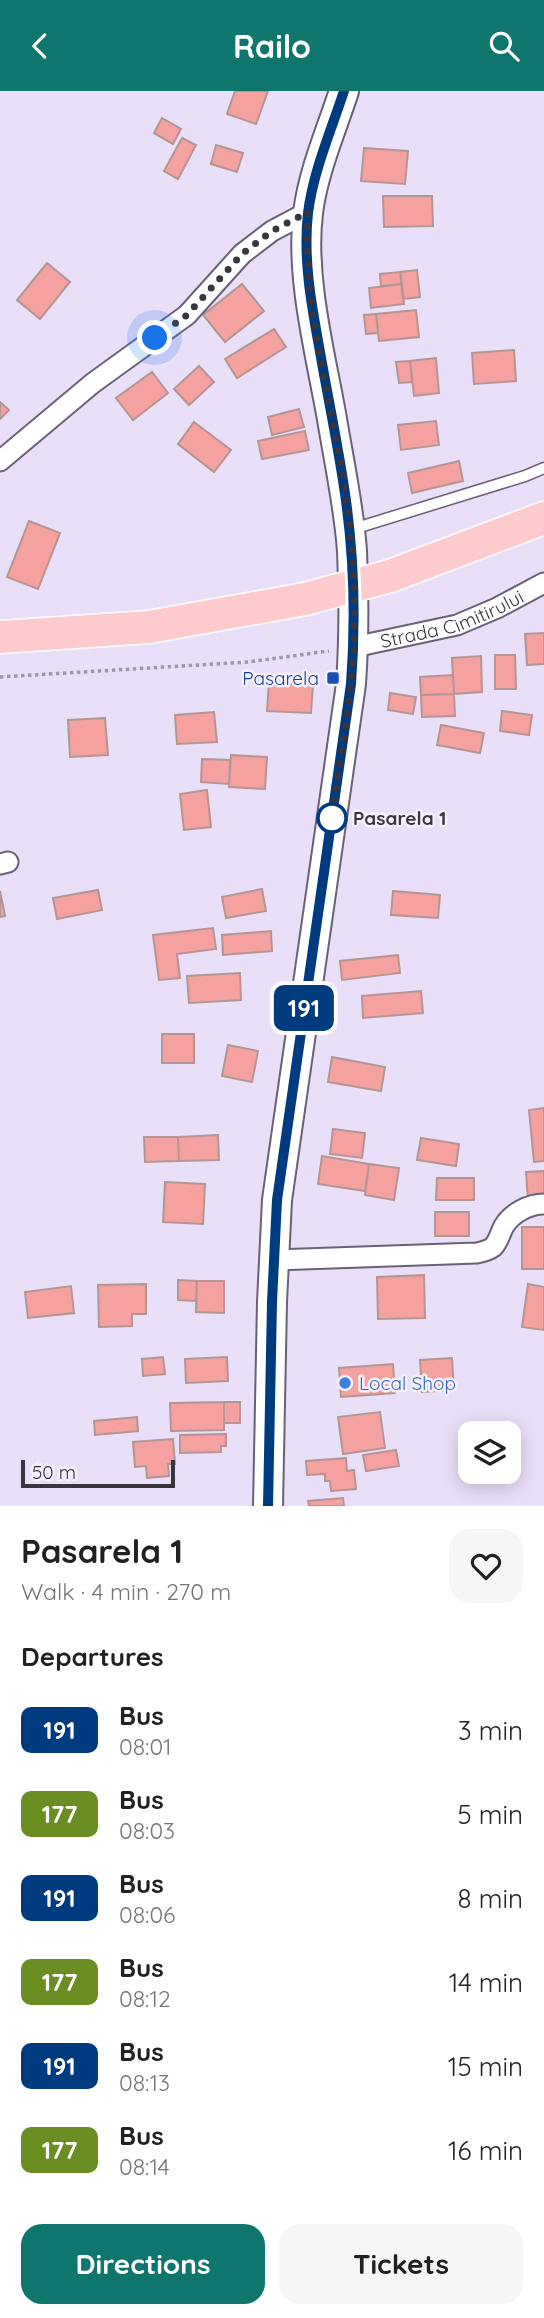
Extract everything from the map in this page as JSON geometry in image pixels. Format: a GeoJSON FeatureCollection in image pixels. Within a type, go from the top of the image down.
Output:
{"type":"FeatureCollection","features":[{"type":"Feature","properties":{"kind":"main road"},"geometry":{"type":"LineString","coordinates":[[268,1506],[277,1200],[351,684],[354,647],[352,549],[312,306],[307,240],[308,212],[316,178],[344,91]]}},
{"type":"Feature","properties":{"kind":"main road"},"geometry":{"type":"LineString","coordinates":[[0,637],[149,627],[305,599],[390,576],[544,518]]}},
{"type":"Feature","properties":{"kind":"street"},"geometry":{"type":"LineString","coordinates":[[0,461],[93,383],[187,315],[242,254],[272,231],[308,212]]}},
{"type":"Feature","properties":{"kind":"street","name":"Strada Cimitirului"},"geometry":{"type":"LineString","coordinates":[[354,647],[457,625],[544,583]]}},
{"type":"Feature","properties":{"kind":"street"},"geometry":{"type":"LineString","coordinates":[[274,1260],[477,1253],[491,1249],[505,1225],[514,1216],[526,1208],[544,1204]]}},
{"type":"Feature","properties":{"kind":"lane"},"geometry":{"type":"LineString","coordinates":[[349,530],[544,468]]}},
{"type":"Feature","properties":{"kind":"path"},"geometry":{"type":"LineString","coordinates":[[0,677],[248,662],[354,647]]}},
{"type":"Feature","properties":{"kind":"building"},"geometry":{"type":"Polygon","coordinates":[[[235,91],[268,91],[256,124],[227,114],[235,91]]]}},
{"type":"Feature","properties":{"kind":"building"},"geometry":{"type":"Polygon","coordinates":[[[162,118],[181,129],[173,144],[154,133],[162,118]]]}},
{"type":"Feature","properties":{"kind":"building"},"geometry":{"type":"Polygon","coordinates":[[[182,138],[196,145],[178,179],[164,171],[182,138]]]}},
{"type":"Feature","properties":{"kind":"building"},"geometry":{"type":"Polygon","coordinates":[[[216,145],[243,153],[237,172],[211,164],[216,145]]]}},
{"type":"Feature","properties":{"kind":"building"},"geometry":{"type":"Polygon","coordinates":[[[364,148],[408,151],[405,184],[361,181],[364,148]]]}},
{"type":"Feature","properties":{"kind":"building"},"geometry":{"type":"Polygon","coordinates":[[[383,196],[432,196],[433,226],[384,227],[383,196]]]}},
{"type":"Feature","properties":{"kind":"building"},"geometry":{"type":"Polygon","coordinates":[[[47,263],[70,282],[40,319],[17,300],[47,263]]]}},
{"type":"Feature","properties":{"kind":"building"},"geometry":{"type":"Polygon","coordinates":[[[417,270],[420,297],[403,299],[400,272],[417,270]]]}},
{"type":"Feature","properties":{"kind":"building"},"geometry":{"type":"Polygon","coordinates":[[[400,272],[402,284],[381,286],[380,274],[400,272]]]}},
{"type":"Feature","properties":{"kind":"building"},"geometry":{"type":"Polygon","coordinates":[[[242,284],[264,311],[225,342],[203,315],[242,284]]]}},
{"type":"Feature","properties":{"kind":"building"},"geometry":{"type":"Polygon","coordinates":[[[402,284],[404,304],[371,308],[369,288],[402,284]]]}},
{"type":"Feature","properties":{"kind":"building"},"geometry":{"type":"Polygon","coordinates":[[[416,310],[419,337],[379,341],[376,314],[416,310]]]}},
{"type":"Feature","properties":{"kind":"building"},"geometry":{"type":"Polygon","coordinates":[[[376,314],[378,333],[366,334],[364,315],[376,314]]]}},
{"type":"Feature","properties":{"kind":"building"},"geometry":{"type":"Polygon","coordinates":[[[274,329],[286,347],[237,378],[225,359],[274,329]]]}},
{"type":"Feature","properties":{"kind":"building"},"geometry":{"type":"Polygon","coordinates":[[[514,350],[516,381],[474,384],[472,353],[514,350]]]}},
{"type":"Feature","properties":{"kind":"building"},"geometry":{"type":"Polygon","coordinates":[[[436,358],[439,393],[414,396],[410,361],[436,358]]]}},
{"type":"Feature","properties":{"kind":"building"},"geometry":{"type":"Polygon","coordinates":[[[410,361],[412,382],[399,383],[396,362],[410,361]]]}},
{"type":"Feature","properties":{"kind":"building"},"geometry":{"type":"Polygon","coordinates":[[[199,366],[214,382],[189,405],[174,389],[199,366]]]}},
{"type":"Feature","properties":{"kind":"building"},"geometry":{"type":"Polygon","coordinates":[[[152,372],[168,393],[133,420],[116,398],[152,372]]]}},
{"type":"Feature","properties":{"kind":"building"},"geometry":{"type":"Polygon","coordinates":[[[0,402],[9,410],[0,419],[0,402]]]}},
{"type":"Feature","properties":{"kind":"building"},"geometry":{"type":"Polygon","coordinates":[[[299,409],[304,427],[272,435],[268,417],[299,409]]]}},
{"type":"Feature","properties":{"kind":"building"},"geometry":{"type":"Polygon","coordinates":[[[436,421],[439,445],[401,450],[398,425],[436,421]]]}},
{"type":"Feature","properties":{"kind":"building"},"geometry":{"type":"Polygon","coordinates":[[[194,422],[231,450],[214,472],[178,444],[194,422]]]}},
{"type":"Feature","properties":{"kind":"building"},"geometry":{"type":"Polygon","coordinates":[[[305,431],[309,450],[262,459],[258,441],[305,431]]]}},
{"type":"Feature","properties":{"kind":"building"},"geometry":{"type":"Polygon","coordinates":[[[459,461],[463,481],[412,493],[408,473],[459,461]]]}},
{"type":"Feature","properties":{"kind":"building"},"geometry":{"type":"Polygon","coordinates":[[[29,521],[60,533],[38,589],[7,577],[29,521]]]}},
{"type":"Feature","properties":{"kind":"building"},"geometry":{"type":"Polygon","coordinates":[[[544,633],[544,664],[527,665],[525,634],[544,633]]]}},
{"type":"Feature","properties":{"kind":"building"},"geometry":{"type":"Polygon","coordinates":[[[495,655],[515,655],[516,689],[495,689],[495,655]]]}},
{"type":"Feature","properties":{"kind":"building"},"geometry":{"type":"Polygon","coordinates":[[[481,656],[482,692],[454,694],[452,658],[481,656]]]}},
{"type":"Feature","properties":{"kind":"building"},"geometry":{"type":"Polygon","coordinates":[[[453,675],[454,694],[421,695],[420,677],[453,675]]]}},
{"type":"Feature","properties":{"kind":"building"},"geometry":{"type":"Polygon","coordinates":[[[269,683],[313,685],[311,713],[267,711],[269,683]]]}},
{"type":"Feature","properties":{"kind":"building"},"geometry":{"type":"Polygon","coordinates":[[[390,693],[416,697],[413,714],[388,710],[390,693]]]}},
{"type":"Feature","properties":{"kind":"building"},"geometry":{"type":"Polygon","coordinates":[[[454,694],[455,716],[422,717],[421,695],[454,694]]]}},
{"type":"Feature","properties":{"kind":"building"},"geometry":{"type":"Polygon","coordinates":[[[502,711],[532,715],[529,735],[500,731],[502,711]]]}},
{"type":"Feature","properties":{"kind":"building"},"geometry":{"type":"Polygon","coordinates":[[[214,712],[217,742],[177,744],[175,715],[214,712]]]}},
{"type":"Feature","properties":{"kind":"building"},"geometry":{"type":"Polygon","coordinates":[[[105,718],[108,755],[70,757],[68,720],[105,718]]]}},
{"type":"Feature","properties":{"kind":"building"},"geometry":{"type":"Polygon","coordinates":[[[441,725],[484,733],[480,753],[437,745],[441,725]]]}},
{"type":"Feature","properties":{"kind":"building"},"geometry":{"type":"Polygon","coordinates":[[[231,755],[267,757],[265,789],[229,787],[231,755]]]}},
{"type":"Feature","properties":{"kind":"building"},"geometry":{"type":"Polygon","coordinates":[[[202,759],[230,760],[229,784],[201,782],[202,759]]]}},
{"type":"Feature","properties":{"kind":"building"},"geometry":{"type":"Polygon","coordinates":[[[207,790],[211,827],[184,830],[180,794],[207,790]]]}},
{"type":"Feature","properties":{"kind":"building"},"geometry":{"type":"Polygon","coordinates":[[[262,889],[266,911],[226,918],[222,897],[262,889]]]}},
{"type":"Feature","properties":{"kind":"building"},"geometry":{"type":"Polygon","coordinates":[[[98,890],[102,910],[57,919],[53,898],[98,890]]]}},
{"type":"Feature","properties":{"kind":"building"},"geometry":{"type":"Polygon","coordinates":[[[0,891],[5,916],[0,917],[0,891]]]}},
{"type":"Feature","properties":{"kind":"building"},"geometry":{"type":"Polygon","coordinates":[[[393,891],[440,895],[438,918],[391,915],[393,891]]]}},
{"type":"Feature","properties":{"kind":"building"},"geometry":{"type":"Polygon","coordinates":[[[213,928],[216,949],[177,954],[180,978],[159,980],[153,935],[213,928]]]}},
{"type":"Feature","properties":{"kind":"building"},"geometry":{"type":"Polygon","coordinates":[[[271,931],[272,951],[223,955],[222,935],[271,931]]]}},
{"type":"Feature","properties":{"kind":"building"},"geometry":{"type":"Polygon","coordinates":[[[398,955],[400,973],[342,980],[340,961],[398,955]]]}},
{"type":"Feature","properties":{"kind":"building"},"geometry":{"type":"Polygon","coordinates":[[[240,973],[241,1000],[189,1003],[187,976],[240,973]]]}},
{"type":"Feature","properties":{"kind":"building"},"geometry":{"type":"Polygon","coordinates":[[[421,991],[423,1013],[363,1018],[362,996],[421,991]]]}},
{"type":"Feature","properties":{"kind":"building"},"geometry":{"type":"Polygon","coordinates":[[[162,1034],[194,1034],[194,1063],[162,1063],[162,1034]]]}},
{"type":"Feature","properties":{"kind":"building"},"geometry":{"type":"Polygon","coordinates":[[[228,1045],[258,1051],[252,1082],[222,1076],[228,1045]]]}},
{"type":"Feature","properties":{"kind":"building"},"geometry":{"type":"Polygon","coordinates":[[[332,1057],[385,1067],[381,1091],[328,1082],[332,1057]]]}},
{"type":"Feature","properties":{"kind":"building"},"geometry":{"type":"Polygon","coordinates":[[[544,1108],[544,1161],[534,1162],[529,1110],[544,1108]]]}},
{"type":"Feature","properties":{"kind":"building"},"geometry":{"type":"Polygon","coordinates":[[[333,1129],[365,1133],[362,1158],[330,1154],[333,1129]]]}},
{"type":"Feature","properties":{"kind":"building"},"geometry":{"type":"Polygon","coordinates":[[[218,1135],[219,1160],[179,1161],[178,1137],[218,1135]]]}},
{"type":"Feature","properties":{"kind":"building"},"geometry":{"type":"Polygon","coordinates":[[[144,1137],[178,1137],[179,1161],[145,1162],[144,1137]]]}},
{"type":"Feature","properties":{"kind":"building"},"geometry":{"type":"Polygon","coordinates":[[[421,1138],[459,1144],[456,1166],[417,1160],[421,1138]]]}},
{"type":"Feature","properties":{"kind":"building"},"geometry":{"type":"Polygon","coordinates":[[[322,1156],[369,1164],[365,1191],[318,1184],[322,1156]]]}},
{"type":"Feature","properties":{"kind":"building"},"geometry":{"type":"Polygon","coordinates":[[[369,1164],[399,1168],[394,1200],[365,1195],[369,1164]]]}},
{"type":"Feature","properties":{"kind":"building"},"geometry":{"type":"Polygon","coordinates":[[[544,1171],[544,1200],[528,1201],[526,1172],[544,1171]]]}},
{"type":"Feature","properties":{"kind":"building"},"geometry":{"type":"Polygon","coordinates":[[[437,1178],[474,1178],[474,1200],[436,1200],[437,1178]]]}},
{"type":"Feature","properties":{"kind":"building"},"geometry":{"type":"Polygon","coordinates":[[[165,1182],[205,1184],[203,1224],[163,1222],[165,1182]]]}},
{"type":"Feature","properties":{"kind":"building"},"geometry":{"type":"Polygon","coordinates":[[[435,1212],[469,1212],[469,1236],[435,1236],[435,1212]]]}},
{"type":"Feature","properties":{"kind":"building"},"geometry":{"type":"Polygon","coordinates":[[[522,1227],[544,1227],[544,1269],[522,1269],[522,1227]]]}},
{"type":"Feature","properties":{"kind":"building"},"geometry":{"type":"Polygon","coordinates":[[[424,1275],[425,1318],[378,1319],[377,1277],[424,1275]]]}},
{"type":"Feature","properties":{"kind":"building"},"geometry":{"type":"Polygon","coordinates":[[[178,1280],[197,1281],[196,1301],[178,1300],[178,1280]]]}},
{"type":"Feature","properties":{"kind":"building"},"geometry":{"type":"Polygon","coordinates":[[[197,1281],[224,1281],[224,1313],[196,1312],[197,1281]]]}},
{"type":"Feature","properties":{"kind":"building"},"geometry":{"type":"Polygon","coordinates":[[[146,1284],[146,1314],[132,1314],[132,1326],[99,1327],[98,1285],[146,1284]]]}},
{"type":"Feature","properties":{"kind":"building"},"geometry":{"type":"Polygon","coordinates":[[[528,1284],[544,1287],[544,1330],[522,1327],[528,1284]]]}},
{"type":"Feature","properties":{"kind":"building"},"geometry":{"type":"Polygon","coordinates":[[[71,1286],[74,1313],[28,1318],[25,1292],[71,1286]]]}},
{"type":"Feature","properties":{"kind":"building"},"geometry":{"type":"Polygon","coordinates":[[[163,1357],[165,1374],[143,1376],[142,1359],[163,1357]]]}},
{"type":"Feature","properties":{"kind":"building"},"geometry":{"type":"Polygon","coordinates":[[[227,1357],[228,1381],[186,1383],[185,1359],[227,1357]]]}},
{"type":"Feature","properties":{"kind":"building"},"geometry":{"type":"Polygon","coordinates":[[[452,1358],[454,1390],[422,1392],[420,1360],[452,1358]]]}},
{"type":"Feature","properties":{"kind":"building"},"geometry":{"type":"Polygon","coordinates":[[[393,1364],[395,1393],[341,1397],[339,1368],[393,1364]]]}},
{"type":"Feature","properties":{"kind":"building"},"geometry":{"type":"Polygon","coordinates":[[[224,1402],[240,1402],[240,1423],[224,1423],[224,1402]]]}},
{"type":"Feature","properties":{"kind":"building"},"geometry":{"type":"Polygon","coordinates":[[[224,1402],[224,1430],[171,1431],[170,1403],[224,1402]]]}},
{"type":"Feature","properties":{"kind":"building"},"geometry":{"type":"Polygon","coordinates":[[[380,1412],[385,1448],[343,1454],[338,1417],[380,1412]]]}},
{"type":"Feature","properties":{"kind":"building"},"geometry":{"type":"Polygon","coordinates":[[[137,1417],[138,1431],[95,1435],[94,1421],[137,1417]]]}},
{"type":"Feature","properties":{"kind":"building"},"geometry":{"type":"Polygon","coordinates":[[[226,1434],[226,1446],[221,1446],[221,1452],[180,1453],[180,1435],[226,1434]]]}},
{"type":"Feature","properties":{"kind":"building"},"geometry":{"type":"Polygon","coordinates":[[[173,1439],[175,1464],[168,1464],[169,1476],[147,1478],[146,1466],[135,1467],[133,1442],[173,1439]]]}},
{"type":"Feature","properties":{"kind":"building"},"geometry":{"type":"Polygon","coordinates":[[[396,1450],[399,1466],[366,1471],[363,1455],[396,1450]]]}},
{"type":"Feature","properties":{"kind":"building"},"geometry":{"type":"Polygon","coordinates":[[[346,1458],[347,1471],[354,1470],[356,1489],[331,1491],[330,1481],[325,1481],[325,1474],[307,1475],[306,1461],[346,1458]]]}},
{"type":"Feature","properties":{"kind":"building"},"geometry":{"type":"Polygon","coordinates":[[[343,1498],[344,1506],[309,1506],[308,1501],[343,1498]]]}},
{"type":"Feature","properties":{"kind":"bus line","name":"191"},"geometry":{"type":"LineString","coordinates":[[268,1506],[277,1200],[351,684],[354,647],[352,549],[312,306],[307,240],[308,212],[316,178],[344,91]]}},
{"type":"Feature","properties":{"kind":"place","name":"Pasarela"},"geometry":{"type":"Point","coordinates":[333,678]}},
{"type":"Feature","properties":{"kind":"place","name":"Pasarela 1"},"geometry":{"type":"Point","coordinates":[332,818]}},
{"type":"Feature","properties":{"kind":"place","name":"Local Shop"},"geometry":{"type":"Point","coordinates":[345,1383]}},
{"type":"Feature","properties":{"kind":"route"},"geometry":{"type":"LineString","coordinates":[[155,338],[187,315],[242,254],[272,231],[308,212],[307,240],[312,306],[352,549],[354,647],[331,826],[332,818]]}}]}
